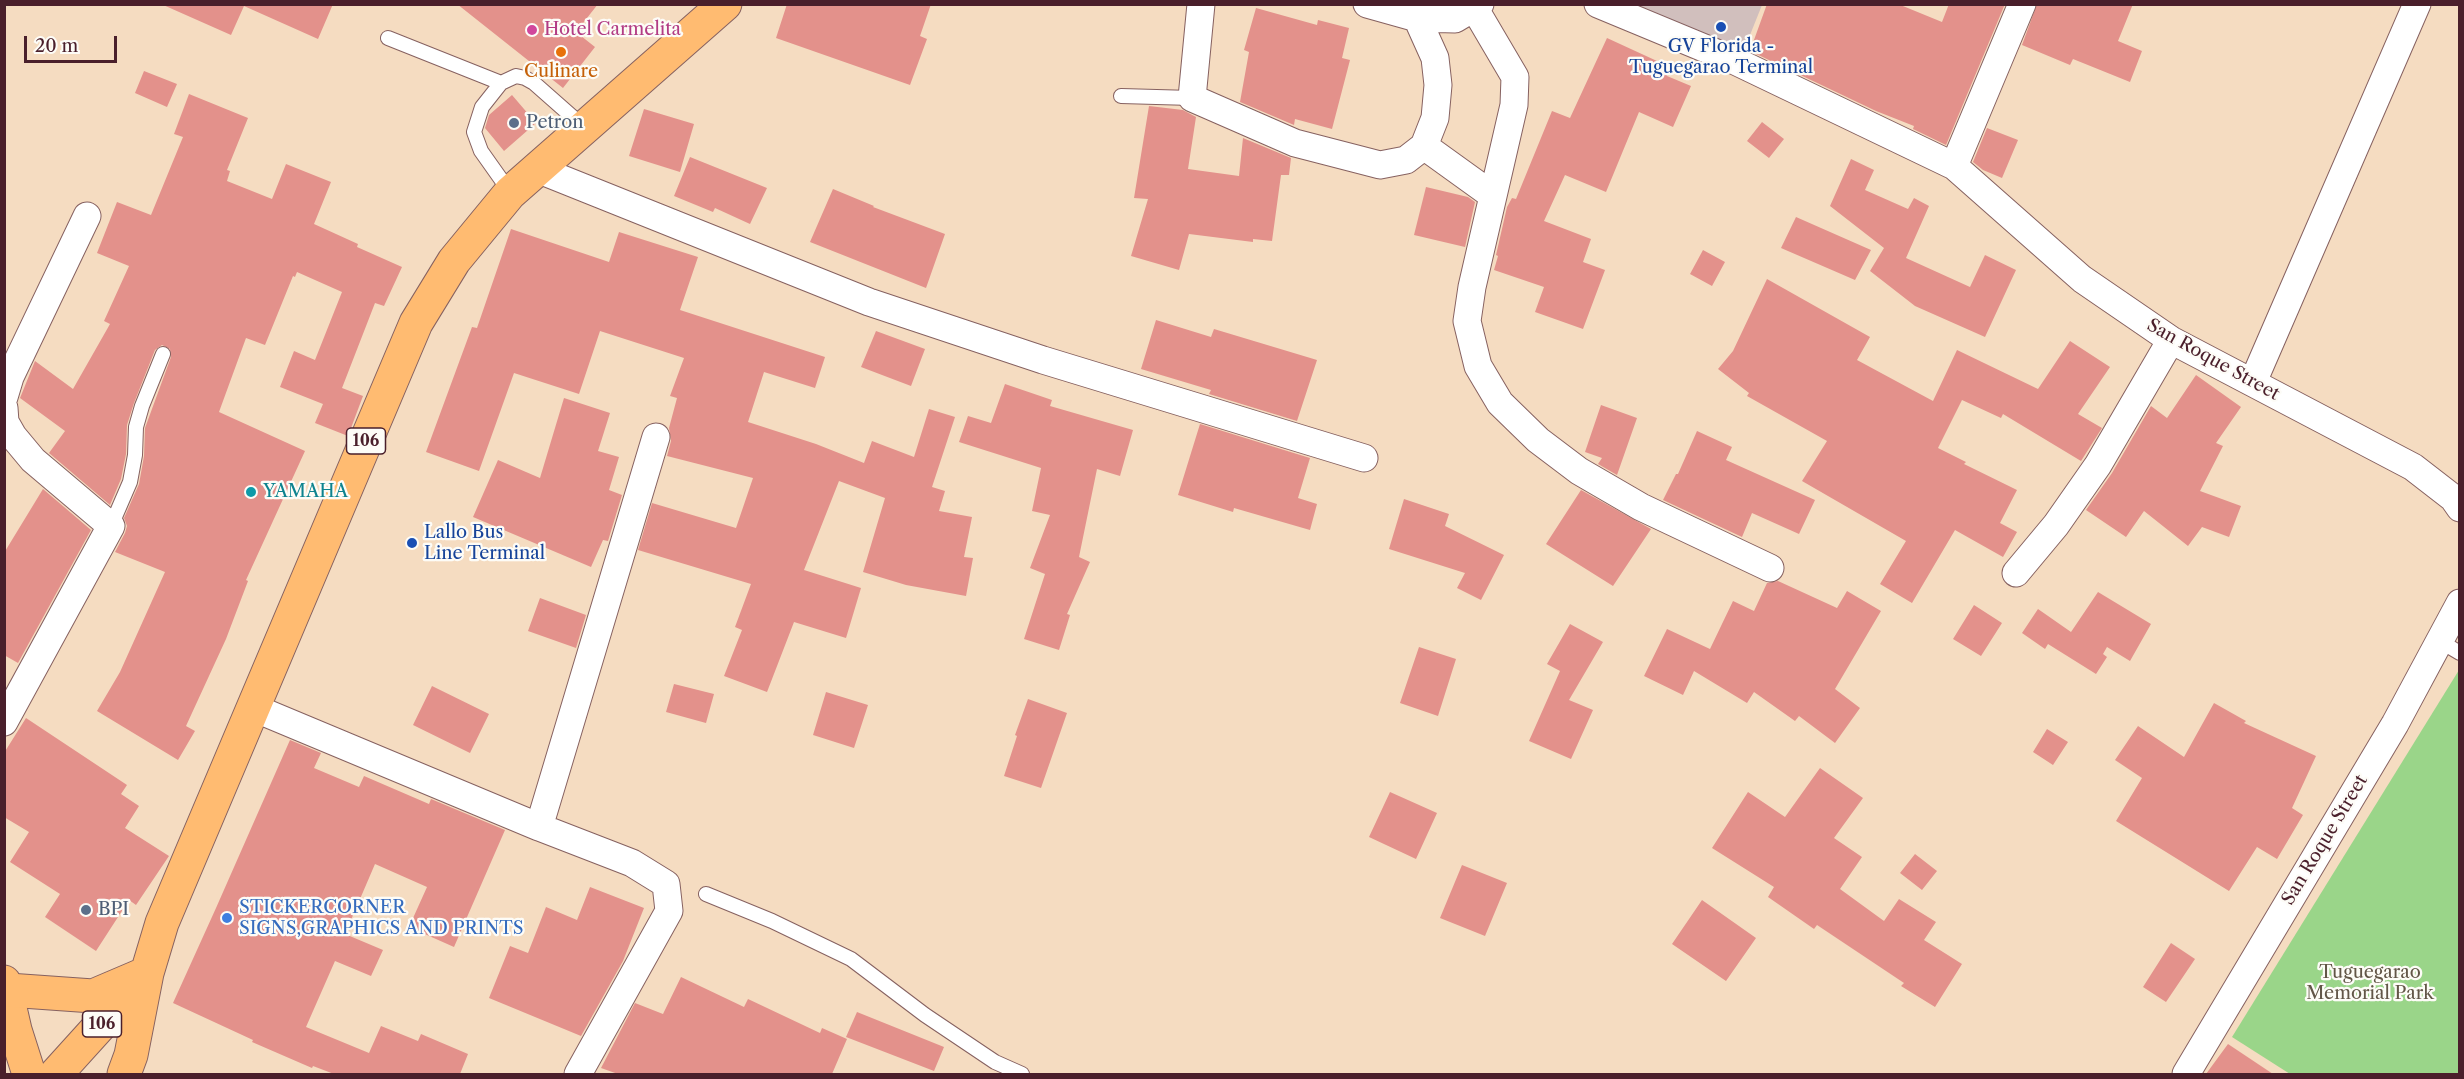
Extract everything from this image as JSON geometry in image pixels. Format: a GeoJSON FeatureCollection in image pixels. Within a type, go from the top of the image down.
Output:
{"type":"FeatureCollection","features":[{"type":"Feature","properties":{"kind":"main road","name":"106"},"geometry":{"type":"LineString","coordinates":[[124,1074],[131,1055],[147,973],[162,923],[416,322],[454,261],[510,193],[725,4]]}},
{"type":"Feature","properties":{"kind":"main road","name":"106"},"geometry":{"type":"LineString","coordinates":[[56,1074],[147,973]]}},
{"type":"Feature","properties":{"kind":"main road"},"geometry":{"type":"LineString","coordinates":[[28,1074],[15,1030],[6,986],[93,996],[147,973]]}},
{"type":"Feature","properties":{"kind":"street"},"geometry":{"type":"LineString","coordinates":[[1201,4],[1192,98],[1295,143],[1380,165],[1406,160],[1424,146],[1435,118],[1438,85],[1435,58],[1417,18]]}},
{"type":"Feature","properties":{"kind":"street"},"geometry":{"type":"LineString","coordinates":[[1367,4],[1417,18],[1455,19],[1477,7],[1515,77],[1514,105],[1492,195],[1467,321],[1478,366],[1500,403],[1538,440],[1579,471],[1641,507],[1770,568]]}},
{"type":"Feature","properties":{"kind":"street","name":"San Roque Street"},"geometry":{"type":"LineString","coordinates":[[1598,4],[1733,60],[1954,166],[2082,279],[2171,340],[2413,467],[2453,498],[2460,508]]}},
{"type":"Feature","properties":{"kind":"street"},"geometry":{"type":"LineString","coordinates":[[1954,166],[2022,4]]}},
{"type":"Feature","properties":{"kind":"street"},"geometry":{"type":"LineString","coordinates":[[2253,382],[2417,4]]}},
{"type":"Feature","properties":{"kind":"street"},"geometry":{"type":"LineString","coordinates":[[1424,146],[1492,195]]}},
{"type":"Feature","properties":{"kind":"street"},"geometry":{"type":"LineString","coordinates":[[537,169],[869,302],[1043,360],[1364,458]]}},
{"type":"Feature","properties":{"kind":"street"},"geometry":{"type":"LineString","coordinates":[[4,397],[10,377],[87,216]]}},
{"type":"Feature","properties":{"kind":"street"},"geometry":{"type":"LineString","coordinates":[[2016,573],[2056,525],[2098,465],[2171,340]]}},
{"type":"Feature","properties":{"kind":"street"},"geometry":{"type":"LineString","coordinates":[[4,408],[5,422],[13,436],[33,459],[111,526],[4,722]]}},
{"type":"Feature","properties":{"kind":"street"},"geometry":{"type":"LineString","coordinates":[[539,827],[656,437]]}},
{"type":"Feature","properties":{"kind":"street","name":"San Roque Street"},"geometry":{"type":"LineString","coordinates":[[2186,1074],[2395,724],[2449,646],[2460,603]]}},
{"type":"Feature","properties":{"kind":"street"},"geometry":{"type":"LineString","coordinates":[[254,708],[539,827],[632,863],[666,884],[669,911],[578,1074]]}},
{"type":"Feature","properties":{"kind":"lane"},"geometry":{"type":"LineString","coordinates":[[388,38],[501,83]]}},
{"type":"Feature","properties":{"kind":"lane"},"geometry":{"type":"LineString","coordinates":[[510,193],[481,151],[474,132],[482,106],[501,83],[516,76],[525,78],[534,83],[585,128]]}},
{"type":"Feature","properties":{"kind":"lane"},"geometry":{"type":"LineString","coordinates":[[1121,96],[1192,98]]}},
{"type":"Feature","properties":{"kind":"lane"},"geometry":{"type":"LineString","coordinates":[[111,526],[130,482],[135,455],[136,427],[142,406],[164,354]]}},
{"type":"Feature","properties":{"kind":"lane"},"geometry":{"type":"LineString","coordinates":[[705,894],[772,921],[851,959],[993,1068],[1022,1074]]}},
{"type":"Feature","properties":{"kind":"shaded area","name":"GV Florida - Tuguegarao Terminal"},"geometry":{"type":"Polygon","coordinates":[[[1633,5],[1762,5],[1744,50],[1633,5]]]}},
{"type":"Feature","properties":{"kind":"green space","name":"Tuguegarao Memorial Park"},"geometry":{"type":"Polygon","coordinates":[[[2459,670],[2459,1074],[2290,1074],[2232,1037],[2459,670]]]}},
{"type":"Feature","properties":{"kind":"building"},"geometry":{"type":"Polygon","coordinates":[[[161,4],[333,4],[318,39],[244,6],[231,35],[161,4]]]}},
{"type":"Feature","properties":{"kind":"building","name":"Hotel Carmelita"},"geometry":{"type":"Polygon","coordinates":[[[457,4],[598,4],[576,32],[595,47],[563,88],[457,4]]]}},
{"type":"Feature","properties":{"kind":"building"},"geometry":{"type":"Polygon","coordinates":[[[787,4],[931,4],[920,36],[927,39],[910,85],[776,38],[787,4]]]}},
{"type":"Feature","properties":{"kind":"building"},"geometry":{"type":"Polygon","coordinates":[[[1767,4],[1898,4],[1942,22],[1949,4],[2005,4],[1946,145],[1913,129],[1914,126],[1876,111],[1750,51],[1767,4]]]}},
{"type":"Feature","properties":{"kind":"building"},"geometry":{"type":"Polygon","coordinates":[[[2037,4],[2133,4],[2118,41],[2142,51],[2130,82],[2073,59],[2070,65],[2022,45],[2037,4]]]}},
{"type":"Feature","properties":{"kind":"building"},"geometry":{"type":"Polygon","coordinates":[[[1256,8],[1317,25],[1318,20],[1349,28],[1342,58],[1350,60],[1332,129],[1295,119],[1294,125],[1240,102],[1249,52],[1244,50],[1256,8]]]}},
{"type":"Feature","properties":{"kind":"building"},"geometry":{"type":"Polygon","coordinates":[[[1607,38],[1670,67],[1667,76],[1691,86],[1673,127],[1639,112],[1606,192],[1565,175],[1544,221],[1591,239],[1583,262],[1605,270],[1583,329],[1535,312],[1544,287],[1494,270],[1507,207],[1512,198],[1516,199],[1552,111],[1570,118],[1607,38]]]}},
{"type":"Feature","properties":{"kind":"building"},"geometry":{"type":"Polygon","coordinates":[[[144,71],[177,84],[167,107],[135,93],[144,71]]]}},
{"type":"Feature","properties":{"kind":"building"},"geometry":{"type":"Polygon","coordinates":[[[189,94],[248,118],[227,170],[230,171],[227,181],[272,199],[286,164],[331,182],[314,224],[402,267],[384,306],[375,303],[342,388],[363,396],[348,436],[315,423],[323,404],[280,387],[294,351],[315,360],[342,292],[297,272],[295,277],[293,276],[265,345],[246,338],[219,412],[305,451],[246,580],[248,581],[226,639],[186,726],[195,731],[178,760],[97,711],[120,672],[165,572],[115,552],[125,533],[127,526],[124,518],[139,484],[144,456],[145,428],[171,357],[170,349],[162,345],[155,350],[134,403],[127,425],[126,454],[121,479],[110,505],[49,453],[65,431],[20,398],[35,361],[73,389],[110,324],[104,321],[129,266],[97,253],[117,202],[151,215],[183,137],[174,134],[189,94]]]}},
{"type":"Feature","properties":{"kind":"building"},"geometry":{"type":"Polygon","coordinates":[[[512,95],[536,123],[504,151],[485,128],[489,115],[512,95]]]}},
{"type":"Feature","properties":{"kind":"building"},"geometry":{"type":"Polygon","coordinates":[[[1149,106],[1183,110],[1196,117],[1188,169],[1239,176],[1243,138],[1291,158],[1289,175],[1281,175],[1272,241],[1253,239],[1253,242],[1189,234],[1179,270],[1131,256],[1148,199],[1134,198],[1149,106]]]}},
{"type":"Feature","properties":{"kind":"building"},"geometry":{"type":"Polygon","coordinates":[[[644,109],[694,124],[680,172],[629,156],[644,109]]]}},
{"type":"Feature","properties":{"kind":"building"},"geometry":{"type":"Polygon","coordinates":[[[1762,122],[1784,139],[1769,158],[1747,141],[1762,122]]]}},
{"type":"Feature","properties":{"kind":"building"},"geometry":{"type":"Polygon","coordinates":[[[1987,128],[2018,140],[2002,178],[1983,170],[1973,162],[1987,128]]]}},
{"type":"Feature","properties":{"kind":"building"},"geometry":{"type":"Polygon","coordinates":[[[690,157],[767,188],[750,224],[715,208],[713,212],[674,196],[690,157]]]}},
{"type":"Feature","properties":{"kind":"building"},"geometry":{"type":"Polygon","coordinates":[[[1851,159],[1874,170],[1865,190],[1908,209],[1914,198],[1929,206],[1906,258],[1970,287],[1985,255],[2016,270],[1985,337],[1915,306],[1870,271],[1884,248],[1830,206],[1851,159]]]}},
{"type":"Feature","properties":{"kind":"building"},"geometry":{"type":"Polygon","coordinates":[[[1426,187],[1468,197],[1475,202],[1465,247],[1414,235],[1426,187]]]}},
{"type":"Feature","properties":{"kind":"building"},"geometry":{"type":"Polygon","coordinates":[[[833,189],[945,234],[926,288],[810,242],[833,189]]]}},
{"type":"Feature","properties":{"kind":"building"},"geometry":{"type":"Polygon","coordinates":[[[1796,217],[1871,250],[1855,280],[1781,248],[1796,217]]]}},
{"type":"Feature","properties":{"kind":"building"},"geometry":{"type":"Polygon","coordinates":[[[511,229],[609,262],[619,232],[698,257],[680,310],[825,357],[815,388],[764,372],[748,422],[816,444],[864,463],[872,441],[914,457],[929,409],[955,417],[932,487],[945,491],[939,511],[972,517],[964,557],[973,558],[966,596],[906,585],[863,572],[885,498],[839,481],[804,570],[861,588],[846,638],[794,622],[767,692],[724,676],[742,630],[735,627],[751,584],[638,550],[652,503],[736,528],[753,478],[667,456],[671,441],[669,428],[677,398],[670,396],[684,358],[600,331],[579,394],[514,373],[479,471],[426,452],[472,327],[477,328],[511,229]]]}},
{"type":"Feature","properties":{"kind":"building"},"geometry":{"type":"Polygon","coordinates":[[[1703,250],[1725,262],[1712,286],[1690,274],[1703,250]]]}},
{"type":"Feature","properties":{"kind":"building"},"geometry":{"type":"Polygon","coordinates":[[[1767,279],[1870,337],[1857,360],[1933,401],[1957,350],[2038,389],[2070,341],[2110,367],[2078,414],[2102,428],[2081,461],[2003,414],[2001,418],[1962,400],[1938,448],[1966,462],[1964,464],[2017,490],[2000,523],[2017,532],[2003,557],[1955,530],[1912,603],[1880,584],[1906,541],[1802,481],[1827,441],[1747,396],[1749,393],[1718,369],[1733,351],[1767,279]]]}},
{"type":"Feature","properties":{"kind":"building"},"geometry":{"type":"Polygon","coordinates":[[[1156,320],[1211,337],[1214,329],[1317,360],[1297,421],[1209,394],[1211,390],[1141,369],[1156,320]]]}},
{"type":"Feature","properties":{"kind":"building"},"geometry":{"type":"Polygon","coordinates":[[[876,331],[925,349],[911,386],[861,367],[876,331]]]}},
{"type":"Feature","properties":{"kind":"building"},"geometry":{"type":"Polygon","coordinates":[[[2196,375],[2241,407],[2216,443],[2223,446],[2200,491],[2241,506],[2229,537],[2202,527],[2188,546],[2144,511],[2126,537],[2086,510],[2112,473],[2151,406],[2167,418],[2196,375]]]}},
{"type":"Feature","properties":{"kind":"building"},"geometry":{"type":"Polygon","coordinates":[[[1005,384],[1052,400],[1050,406],[1133,430],[1120,476],[1097,469],[1079,557],[1090,562],[1067,614],[1070,615],[1059,650],[1024,639],[1045,574],[1030,568],[1050,515],[1032,511],[1041,468],[959,442],[968,416],[991,423],[1005,384]]]}},
{"type":"Feature","properties":{"kind":"building"},"geometry":{"type":"Polygon","coordinates":[[[564,398],[610,413],[598,451],[619,457],[609,490],[622,495],[608,541],[603,540],[591,567],[473,517],[498,460],[540,478],[564,398]]]}},
{"type":"Feature","properties":{"kind":"building"},"geometry":{"type":"Polygon","coordinates":[[[1601,405],[1637,418],[1617,475],[1598,464],[1602,458],[1585,452],[1601,405]]]}},
{"type":"Feature","properties":{"kind":"building"},"geometry":{"type":"Polygon","coordinates":[[[1200,424],[1310,458],[1298,498],[1317,504],[1310,530],[1234,508],[1233,512],[1178,495],[1200,424]]]}},
{"type":"Feature","properties":{"kind":"building"},"geometry":{"type":"Polygon","coordinates":[[[1697,431],[1732,447],[1726,460],[1815,500],[1799,534],[1752,513],[1742,537],[1663,500],[1678,474],[1697,431]]]}},
{"type":"Feature","properties":{"kind":"building"},"geometry":{"type":"Polygon","coordinates":[[[43,489],[91,530],[18,663],[4,655],[4,553],[43,489]]]}},
{"type":"Feature","properties":{"kind":"building"},"geometry":{"type":"Polygon","coordinates":[[[1581,490],[1651,529],[1613,586],[1546,544],[1581,490]]]}},
{"type":"Feature","properties":{"kind":"building"},"geometry":{"type":"Polygon","coordinates":[[[1404,499],[1449,514],[1445,526],[1504,555],[1481,600],[1457,588],[1465,573],[1389,549],[1404,499]]]}},
{"type":"Feature","properties":{"kind":"building"},"geometry":{"type":"Polygon","coordinates":[[[1778,581],[1837,608],[1847,591],[1881,611],[1835,689],[1860,708],[1835,743],[1799,716],[1795,721],[1754,692],[1747,703],[1694,671],[1683,695],[1644,676],[1667,629],[1710,649],[1733,601],[1754,611],[1767,583],[1778,581]]]}},
{"type":"Feature","properties":{"kind":"building"},"geometry":{"type":"Polygon","coordinates":[[[2098,592],[2151,624],[2130,661],[2107,647],[2103,654],[2107,657],[2096,674],[2048,644],[2045,649],[2022,633],[2038,609],[2071,632],[2098,592]]]}},
{"type":"Feature","properties":{"kind":"building"},"geometry":{"type":"Polygon","coordinates":[[[540,598],[586,615],[576,648],[528,631],[540,598]]]}},
{"type":"Feature","properties":{"kind":"building"},"geometry":{"type":"Polygon","coordinates":[[[1974,605],[2002,623],[1981,656],[1953,639],[1974,605]]]}},
{"type":"Feature","properties":{"kind":"building"},"geometry":{"type":"Polygon","coordinates":[[[1570,624],[1603,642],[1569,700],[1593,710],[1571,759],[1529,741],[1560,671],[1547,664],[1570,624]]]}},
{"type":"Feature","properties":{"kind":"building"},"geometry":{"type":"Polygon","coordinates":[[[1419,647],[1456,659],[1438,716],[1400,703],[1419,647]]]}},
{"type":"Feature","properties":{"kind":"building"},"geometry":{"type":"Polygon","coordinates":[[[674,684],[714,694],[706,723],[666,712],[674,684]]]}},
{"type":"Feature","properties":{"kind":"building"},"geometry":{"type":"Polygon","coordinates":[[[432,686],[489,714],[470,753],[413,725],[432,686]]]}},
{"type":"Feature","properties":{"kind":"building"},"geometry":{"type":"Polygon","coordinates":[[[826,692],[868,705],[854,748],[813,735],[826,692]]]}},
{"type":"Feature","properties":{"kind":"building"},"geometry":{"type":"Polygon","coordinates":[[[1028,699],[1067,713],[1041,788],[1004,776],[1028,699]]]}},
{"type":"Feature","properties":{"kind":"building"},"geometry":{"type":"Polygon","coordinates":[[[2214,703],[2246,721],[2244,723],[2316,756],[2292,808],[2303,815],[2277,859],[2257,847],[2229,891],[2116,821],[2142,778],[2115,760],[2138,726],[2184,757],[2214,703]]]}},
{"type":"Feature","properties":{"kind":"building"},"geometry":{"type":"Polygon","coordinates":[[[26,718],[127,785],[121,794],[139,806],[125,828],[169,856],[136,905],[129,900],[96,951],[45,917],[60,894],[10,862],[29,832],[4,817],[4,753],[26,718]]]}},
{"type":"Feature","properties":{"kind":"building"},"geometry":{"type":"Polygon","coordinates":[[[2047,729],[2068,742],[2053,765],[2033,752],[2047,729]]]}},
{"type":"Feature","properties":{"kind":"building"},"geometry":{"type":"Polygon","coordinates":[[[290,740],[321,753],[314,768],[359,787],[364,776],[429,804],[431,799],[505,830],[454,947],[409,927],[427,887],[375,864],[345,934],[383,950],[371,976],[335,961],[306,1027],[369,1053],[381,1026],[418,1041],[421,1034],[468,1054],[460,1074],[334,1074],[313,1066],[312,1068],[252,1042],[253,1040],[173,1003],[290,740]]]}},
{"type":"Feature","properties":{"kind":"building"},"geometry":{"type":"Polygon","coordinates":[[[1820,768],[1863,798],[1834,838],[1862,857],[1840,889],[1884,921],[1899,899],[1936,922],[1924,940],[1962,964],[1935,1007],[1901,986],[1904,983],[1817,925],[1814,929],[1768,897],[1774,887],[1712,848],[1748,792],[1785,817],[1820,768]]]}},
{"type":"Feature","properties":{"kind":"building"},"geometry":{"type":"Polygon","coordinates":[[[1390,792],[1437,813],[1416,859],[1369,837],[1390,792]]]}},
{"type":"Feature","properties":{"kind":"building"},"geometry":{"type":"Polygon","coordinates":[[[1915,854],[1937,871],[1922,890],[1900,873],[1915,854]]]}},
{"type":"Feature","properties":{"kind":"building"},"geometry":{"type":"Polygon","coordinates":[[[1462,865],[1507,883],[1485,936],[1440,918],[1462,865]]]}},
{"type":"Feature","properties":{"kind":"building"},"geometry":{"type":"Polygon","coordinates":[[[590,887],[644,908],[623,961],[581,1036],[489,998],[510,946],[528,953],[546,907],[577,920],[590,887]]]}},
{"type":"Feature","properties":{"kind":"building"},"geometry":{"type":"Polygon","coordinates":[[[1702,900],[1756,938],[1726,981],[1672,944],[1702,900]]]}},
{"type":"Feature","properties":{"kind":"building"},"geometry":{"type":"Polygon","coordinates":[[[2171,943],[2195,959],[2166,1002],[2143,987],[2171,943]]]}},
{"type":"Feature","properties":{"kind":"building"},"geometry":{"type":"Polygon","coordinates":[[[681,977],[744,1007],[748,999],[820,1033],[822,1028],[847,1039],[832,1074],[618,1074],[601,1068],[635,1003],[663,1014],[681,977]]]}},
{"type":"Feature","properties":{"kind":"building"},"geometry":{"type":"Polygon","coordinates":[[[857,1012],[944,1047],[934,1071],[846,1037],[857,1012]]]}},
{"type":"Feature","properties":{"kind":"building"},"geometry":{"type":"Polygon","coordinates":[[[2228,1044],[2273,1074],[2206,1074],[2228,1044]]]}},
{"type":"Feature","properties":{"kind":"place","name":"GV Florida - Tuguegarao Terminal"},"geometry":{"type":"Point","coordinates":[1721,27]}},
{"type":"Feature","properties":{"kind":"place","name":"Hotel Carmelita"},"geometry":{"type":"Point","coordinates":[532,30]}},
{"type":"Feature","properties":{"kind":"place","name":"Culinare"},"geometry":{"type":"Point","coordinates":[561,52]}},
{"type":"Feature","properties":{"kind":"place","name":"Petron"},"geometry":{"type":"Point","coordinates":[514,123]}},
{"type":"Feature","properties":{"kind":"place","name":"YAMAHA"},"geometry":{"type":"Point","coordinates":[251,492]}},
{"type":"Feature","properties":{"kind":"place","name":"Lallo Bus Line Terminal"},"geometry":{"type":"Point","coordinates":[412,543]}},
{"type":"Feature","properties":{"kind":"place","name":"BPI"},"geometry":{"type":"Point","coordinates":[86,910]}},
{"type":"Feature","properties":{"kind":"place","name":"STICKERCORNER SIGNS,GRAPHICS AND PRINTS"},"geometry":{"type":"Point","coordinates":[227,918]}}]}
